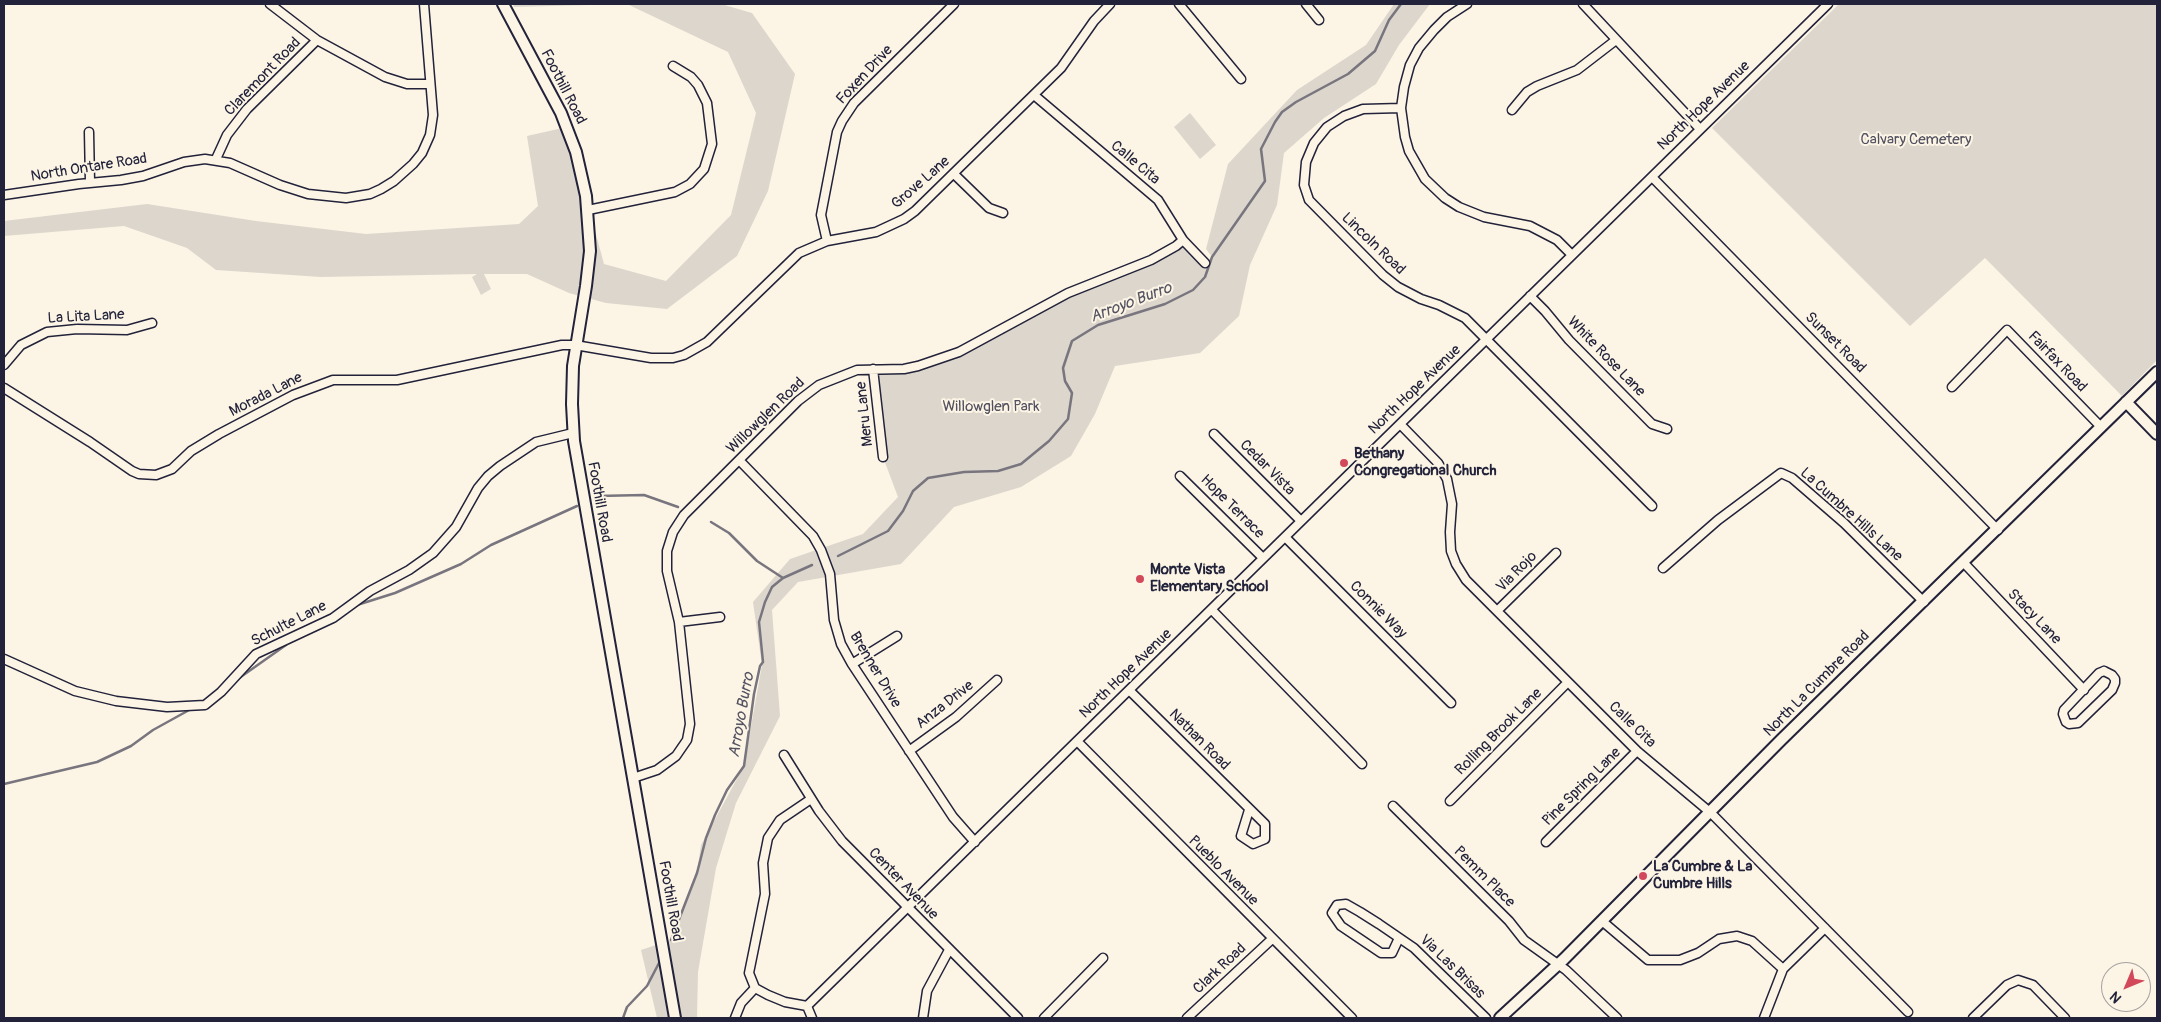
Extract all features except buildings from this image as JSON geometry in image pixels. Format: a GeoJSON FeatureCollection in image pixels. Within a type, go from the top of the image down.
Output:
{"type":"FeatureCollection","features":[{"type":"Feature","properties":{"kind":"main road","name":"Foothill Road"},"geometry":{"type":"LineString","coordinates":[[503,4],[569,132],[581,168],[590,231],[589,270],[575,345],[572,388],[573,433],[583,500],[675,1018]]}},
{"type":"Feature","properties":{"kind":"main road","name":"North La Cumbre Road"},"geometry":{"type":"LineString","coordinates":[[1500,1018],[1558,964],[1852,670],[1964,564],[2157,372]]}},
{"type":"Feature","properties":{"kind":"main road"},"geometry":{"type":"LineString","coordinates":[[2126,402],[2157,434]]}},
{"type":"Feature","properties":{"kind":"street"},"geometry":{"type":"LineString","coordinates":[[270,4],[317,40],[349,59],[398,82],[416,85],[430,84]]}},
{"type":"Feature","properties":{"kind":"street","name":"North Ontare Road"},"geometry":{"type":"LineString","coordinates":[[4,195],[143,176],[194,160],[216,159],[230,162],[280,185],[308,194],[346,198],[370,194],[394,181],[413,164],[422,153],[432,125],[424,4]]}},
{"type":"Feature","properties":{"kind":"street","name":"Foxen Drive"},"geometry":{"type":"LineString","coordinates":[[827,241],[822,215],[837,132],[842,121],[854,103],[954,4]]}},
{"type":"Feature","properties":{"kind":"street","name":"Grove Lane"},"geometry":{"type":"LineString","coordinates":[[575,345],[651,358],[684,355],[708,342],[793,258],[807,249],[827,241],[863,236],[888,227],[915,211],[1071,57],[1094,21],[1110,4]]}},
{"type":"Feature","properties":{"kind":"street"},"geometry":{"type":"LineString","coordinates":[[1179,4],[1241,79]]}},
{"type":"Feature","properties":{"kind":"street"},"geometry":{"type":"LineString","coordinates":[[1306,4],[1319,20]]}},
{"type":"Feature","properties":{"kind":"street"},"geometry":{"type":"LineString","coordinates":[[1467,4],[1448,17],[1434,30],[1419,48],[1406,76],[1401,108],[1405,136],[1410,151],[1425,179],[1445,198],[1472,213],[1515,222],[1544,232],[1558,240],[1572,255]]}},
{"type":"Feature","properties":{"kind":"street"},"geometry":{"type":"LineString","coordinates":[[1583,4],[1700,129]]}},
{"type":"Feature","properties":{"kind":"street","name":"North Hope Avenue"},"geometry":{"type":"LineString","coordinates":[[807,1006],[1828,4]]}},
{"type":"Feature","properties":{"kind":"street","name":"Claremont Road"},"geometry":{"type":"LineString","coordinates":[[216,159],[227,135],[247,109],[317,40]]}},
{"type":"Feature","properties":{"kind":"street"},"geometry":{"type":"LineString","coordinates":[[1512,110],[1527,92],[1537,86],[1578,70],[1616,40]]}},
{"type":"Feature","properties":{"kind":"street"},"geometry":{"type":"LineString","coordinates":[[588,210],[675,192],[690,184],[704,169],[712,144],[707,103],[698,85],[691,77],[673,66]]}},
{"type":"Feature","properties":{"kind":"street","name":"Calle Cita"},"geometry":{"type":"LineString","coordinates":[[1034,95],[1158,200],[1183,240],[1205,263]]}},
{"type":"Feature","properties":{"kind":"street","name":"Lincoln Road"},"geometry":{"type":"LineString","coordinates":[[1401,108],[1363,109],[1344,116],[1327,127],[1314,143],[1306,162],[1303,177],[1306,193],[1312,204],[1383,275],[1407,293],[1465,318],[1652,506]]}},
{"type":"Feature","properties":{"kind":"street"},"geometry":{"type":"LineString","coordinates":[[89,132],[90,182]]}},
{"type":"Feature","properties":{"kind":"street"},"geometry":{"type":"LineString","coordinates":[[954,174],[989,208],[1003,213]]}},
{"type":"Feature","properties":{"kind":"street","name":"Sunset Road"},"geometry":{"type":"LineString","coordinates":[[1652,177],[1998,530]]}},
{"type":"Feature","properties":{"kind":"street","name":"Willowglen Road"},"geometry":{"type":"LineString","coordinates":[[633,778],[663,766],[676,756],[686,740],[690,724],[679,622],[667,571],[670,541],[684,515],[798,401],[819,385],[857,370],[918,366],[959,352],[1068,293],[1151,260],[1183,240]]}},
{"type":"Feature","properties":{"kind":"street","name":"White Rose Lane"},"geometry":{"type":"LineString","coordinates":[[1530,296],[1545,311],[1568,340],[1652,424],[1667,429]]}},
{"type":"Feature","properties":{"kind":"street","name":"La Lita Lane"},"geometry":{"type":"LineString","coordinates":[[4,365],[21,345],[47,332],[77,329],[127,330],[152,323]]}},
{"type":"Feature","properties":{"kind":"street","name":"Fairfax Road"},"geometry":{"type":"LineString","coordinates":[[1952,387],[2007,330],[2101,427]]}},
{"type":"Feature","properties":{"kind":"street","name":"Morada Lane"},"geometry":{"type":"LineString","coordinates":[[4,388],[66,426],[132,471],[140,474],[156,475],[172,469],[191,451],[219,434],[293,396],[333,380],[398,380],[562,344],[575,345]]}},
{"type":"Feature","properties":{"kind":"street","name":"Meru Lane"},"geometry":{"type":"LineString","coordinates":[[873,369],[883,457]]}},
{"type":"Feature","properties":{"kind":"street","name":"Calle Cita"},"geometry":{"type":"LineString","coordinates":[[1400,424],[1444,471],[1451,491],[1450,541],[1456,564],[1466,580],[1637,751],[1711,813],[1908,1012]]}},
{"type":"Feature","properties":{"kind":"street","name":"Schulte Lane"},"geometry":{"type":"LineString","coordinates":[[4,659],[75,691],[107,699],[167,707],[205,705],[221,692],[256,654],[333,618],[370,591],[409,570],[433,553],[456,527],[478,488],[500,466],[536,442],[573,433]]}},
{"type":"Feature","properties":{"kind":"street","name":"Cedar Vista"},"geometry":{"type":"LineString","coordinates":[[1214,434],[1301,521]]}},
{"type":"Feature","properties":{"kind":"street","name":"Brenner Drive"},"geometry":{"type":"LineString","coordinates":[[739,460],[806,528],[821,550],[830,574],[837,632],[852,664],[953,817],[975,842]]}},
{"type":"Feature","properties":{"kind":"street","name":"La Cumbre Hills Lane"},"geometry":{"type":"LineString","coordinates":[[1663,568],[1718,520],[1781,473],[1796,482],[1844,523],[1924,602]]}},
{"type":"Feature","properties":{"kind":"street","name":"Hope Terrace"},"geometry":{"type":"LineString","coordinates":[[1180,476],[1263,558]]}},
{"type":"Feature","properties":{"kind":"street","name":"Connie Way"},"geometry":{"type":"LineString","coordinates":[[1285,537],[1451,703]]}},
{"type":"Feature","properties":{"kind":"street","name":"Via Rojo"},"geometry":{"type":"LineString","coordinates":[[1497,611],[1556,553]]}},
{"type":"Feature","properties":{"kind":"street","name":"Stacy Lane"},"geometry":{"type":"LineString","coordinates":[[1964,564],[2084,690]]}},
{"type":"Feature","properties":{"kind":"street"},"geometry":{"type":"LineString","coordinates":[[1212,610],[1362,764]]}},
{"type":"Feature","properties":{"kind":"street"},"geometry":{"type":"LineString","coordinates":[[679,622],[720,617]]}},
{"type":"Feature","properties":{"kind":"street"},"geometry":{"type":"LineString","coordinates":[[852,664],[896,636]]}},
{"type":"Feature","properties":{"kind":"street"},"geometry":{"type":"LineString","coordinates":[[2108,672],[2115,679],[2112,690],[2078,723],[2069,724],[2063,718],[2064,710],[2084,690],[2100,673],[2108,672]]}},
{"type":"Feature","properties":{"kind":"street","name":"Anza Drive"},"geometry":{"type":"LineString","coordinates":[[909,750],[956,718],[997,680]]}},
{"type":"Feature","properties":{"kind":"street","name":"Rolling Brook Lane"},"geometry":{"type":"LineString","coordinates":[[1450,801],[1568,682]]}},
{"type":"Feature","properties":{"kind":"street","name":"Nathan Road"},"geometry":{"type":"LineString","coordinates":[[1129,690],[1249,810]]}},
{"type":"Feature","properties":{"kind":"street","name":"Pueblo Avenue"},"geometry":{"type":"LineString","coordinates":[[1077,741],[1352,1018]]}},
{"type":"Feature","properties":{"kind":"street","name":"Pine Spring Lane"},"geometry":{"type":"LineString","coordinates":[[1546,842],[1637,751]]}},
{"type":"Feature","properties":{"kind":"street","name":"Center Avenue"},"geometry":{"type":"LineString","coordinates":[[784,755],[811,799],[842,842],[1018,1018]]}},
{"type":"Feature","properties":{"kind":"street"},"geometry":{"type":"LineString","coordinates":[[811,799],[780,820],[772,829],[764,848],[765,894],[749,973],[755,988],[785,1002],[807,1006],[812,1018]]}},
{"type":"Feature","properties":{"kind":"street","name":"Pemm Place"},"geometry":{"type":"LineString","coordinates":[[1393,806],[1509,921],[1524,940],[1558,964],[1617,1018]]}},
{"type":"Feature","properties":{"kind":"street","name":"Via Las Brisas"},"geometry":{"type":"LineString","coordinates":[[1399,938],[1392,953],[1381,953],[1341,926],[1332,913],[1337,905],[1346,904],[1399,938],[1427,959],[1486,1018]]}},
{"type":"Feature","properties":{"kind":"street"},"geometry":{"type":"LineString","coordinates":[[1602,920],[1648,960],[1680,960],[1698,953],[1719,939],[1736,936],[1752,941],[1783,969]]}},
{"type":"Feature","properties":{"kind":"street"},"geometry":{"type":"LineString","coordinates":[[1764,1018],[1783,969],[1825,928]]}},
{"type":"Feature","properties":{"kind":"street","name":"Clark Road"},"geometry":{"type":"LineString","coordinates":[[1187,1018],[1272,939]]}},
{"type":"Feature","properties":{"kind":"street"},"geometry":{"type":"LineString","coordinates":[[923,1018],[924,1003],[929,986],[949,950]]}},
{"type":"Feature","properties":{"kind":"street"},"geometry":{"type":"LineString","coordinates":[[1044,1018],[1103,958]]}},
{"type":"Feature","properties":{"kind":"street"},"geometry":{"type":"LineString","coordinates":[[1973,1018],[2007,984],[2018,980],[2033,985],[2065,1018]]}},
{"type":"Feature","properties":{"kind":"street"},"geometry":{"type":"LineString","coordinates":[[735,1018],[741,1003],[755,988]]}},
{"type":"Feature","properties":{"kind":"green space"},"geometry":{"type":"Polygon","coordinates":[[[513,4],[627,4],[514,7],[513,4]]]}},
{"type":"Feature","properties":{"kind":"green space"},"geometry":{"type":"Polygon","coordinates":[[[627,4],[721,4],[752,13],[795,74],[768,191],[737,256],[667,309],[606,303],[569,293],[527,274],[484,274],[491,289],[481,295],[472,277],[477,274],[321,277],[216,270],[187,248],[124,226],[4,236],[4,221],[147,204],[256,221],[366,234],[519,224],[538,206],[527,136],[567,127],[604,264],[666,281],[731,215],[756,113],[728,52],[627,4]]]}},
{"type":"Feature","properties":{"kind":"green space","name":"Willowglen Park"},"geometry":{"type":"Polygon","coordinates":[[[1394,4],[1430,4],[1399,45],[1376,84],[1324,118],[1284,153],[1277,205],[1250,265],[1239,316],[1200,353],[1115,366],[1095,414],[1071,456],[1021,487],[954,507],[901,564],[798,582],[772,610],[780,716],[736,803],[716,868],[698,972],[697,1018],[657,1018],[641,950],[671,940],[697,873],[701,845],[744,766],[762,665],[753,602],[790,559],[863,534],[898,497],[883,457],[873,369],[904,369],[937,361],[1068,293],[1134,268],[1183,240],[1206,263],[1212,257],[1206,249],[1228,164],[1297,90],[1366,45],[1394,4]]]}},
{"type":"Feature","properties":{"kind":"green space","name":"Calvary Cemetery"},"geometry":{"type":"Polygon","coordinates":[[[1839,4],[2157,4],[2157,360],[2122,396],[1985,258],[1910,326],[1712,128],[1839,4]]]}},
{"type":"Feature","properties":{"kind":"green space"},"geometry":{"type":"Polygon","coordinates":[[[1190,113],[1216,145],[1200,159],[1174,127],[1190,113]]]}},
{"type":"Feature","properties":{"kind":"waterway","name":"Arroyo Burro"},"geometry":{"type":"LineString","coordinates":[[838,556],[888,531],[903,511],[913,491],[928,478],[964,472],[998,471],[1021,464],[1049,441],[1068,419],[1072,393],[1065,381],[1063,368],[1072,341],[1098,325],[1165,304],[1193,290],[1205,277],[1212,257],[1265,181],[1261,149],[1282,112],[1296,102],[1348,74],[1375,51],[1389,20],[1401,4]]}},
{"type":"Feature","properties":{"kind":"waterway"},"geometry":{"type":"LineString","coordinates":[[597,496],[644,495],[678,507]]}},
{"type":"Feature","properties":{"kind":"waterway"},"geometry":{"type":"LineString","coordinates":[[357,605],[395,593],[461,564],[491,545],[577,506]]}},
{"type":"Feature","properties":{"kind":"waterway"},"geometry":{"type":"LineString","coordinates":[[711,522],[729,533],[757,561],[783,578]]}},
{"type":"Feature","properties":{"kind":"waterway","name":"Arroyo Burro"},"geometry":{"type":"LineString","coordinates":[[671,940],[697,873],[706,838],[715,815],[727,790],[744,766],[754,694],[760,666],[763,662],[759,622],[765,602],[772,587],[783,578],[812,565]]}},
{"type":"Feature","properties":{"kind":"waterway"},"geometry":{"type":"LineString","coordinates":[[235,681],[286,645]]}},
{"type":"Feature","properties":{"kind":"waterway"},"geometry":{"type":"LineString","coordinates":[[4,784],[97,762],[131,746],[153,730],[191,709]]}},
{"type":"Feature","properties":{"kind":"waterway","name":"Arroyo Burro"},"geometry":{"type":"LineString","coordinates":[[623,1018],[627,1007],[647,986],[659,963]]}},
{"type":"Feature","properties":{"kind":"place","name":"Bethany Congregational Church"},"geometry":{"type":"Point","coordinates":[1344,463]}},
{"type":"Feature","properties":{"kind":"place","name":"Monte Vista Elementary School"},"geometry":{"type":"Point","coordinates":[1140,579]}},
{"type":"Feature","properties":{"kind":"place","name":"La Cumbre & La Cumbre Hills"},"geometry":{"type":"Point","coordinates":[1643,876]}}]}
